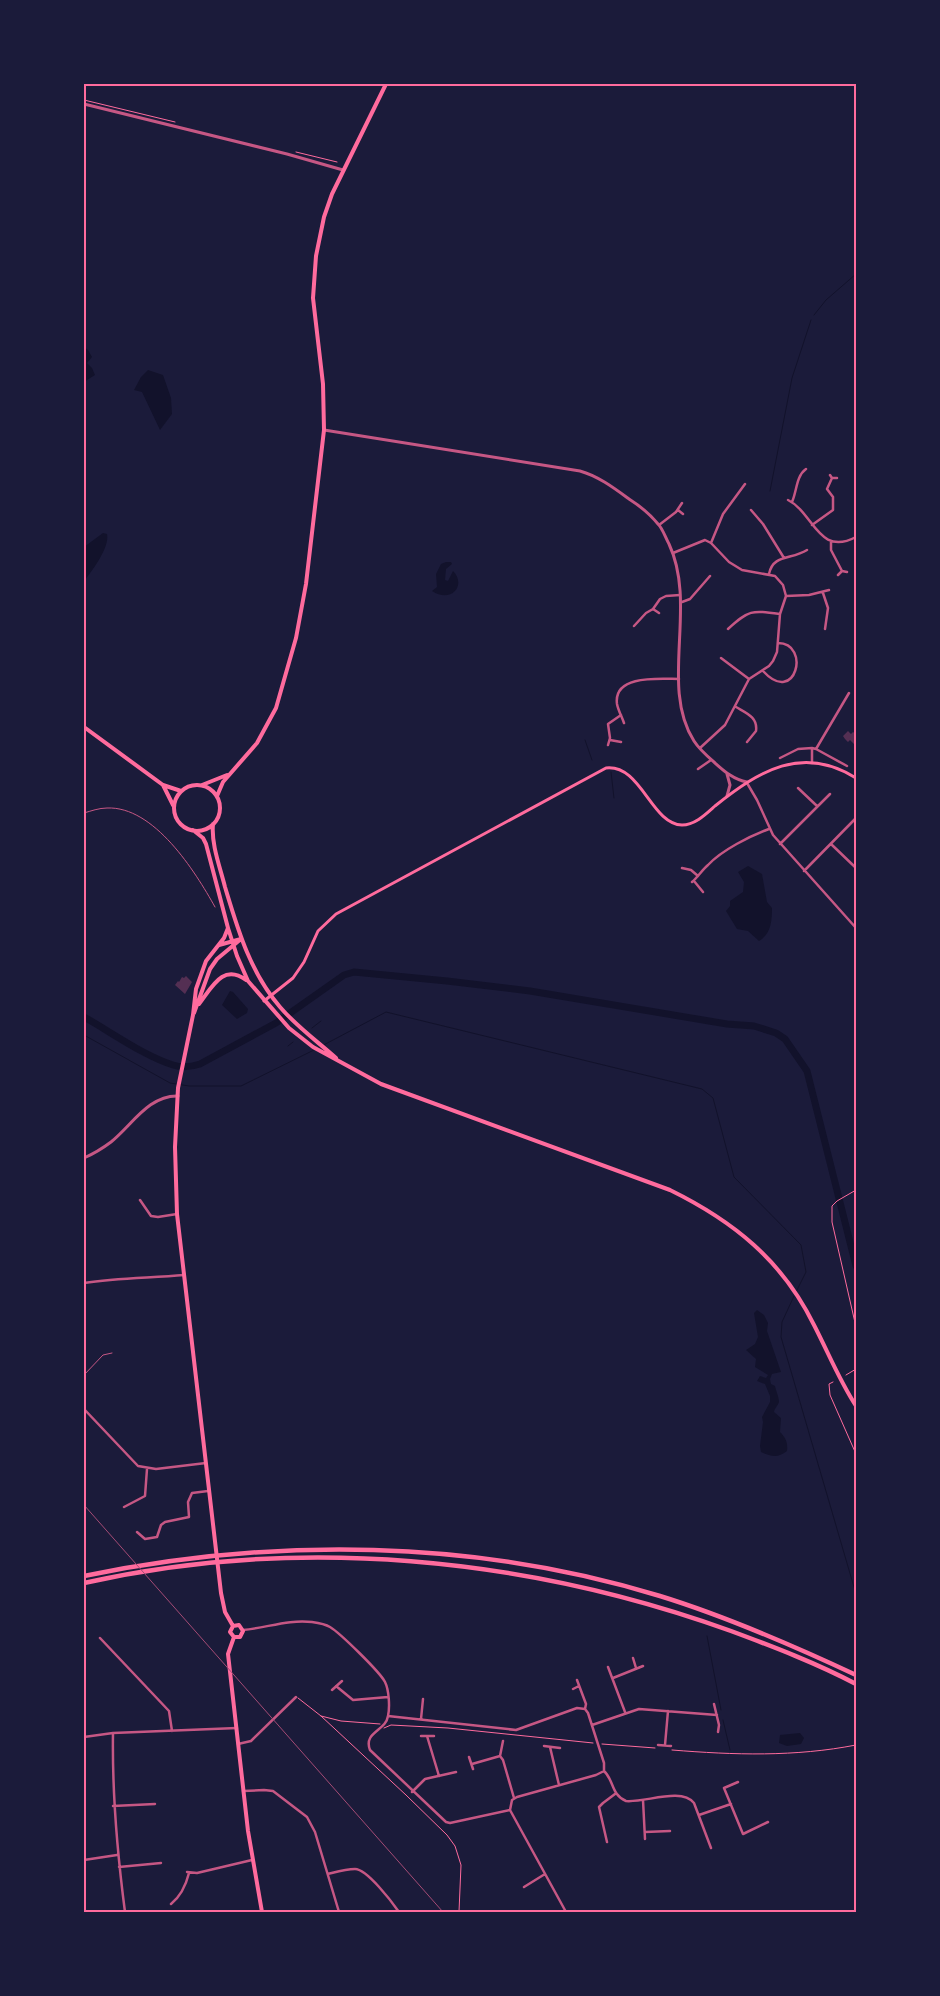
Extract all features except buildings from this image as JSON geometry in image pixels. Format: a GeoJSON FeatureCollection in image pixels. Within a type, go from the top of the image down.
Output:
{"type":"FeatureCollection","features":[{"type":"Feature","properties":{"kind":"highway"},"geometry":{"type":"LineString","coordinates":[[344,1064],[293,1022],[271,996],[253,966],[241,939],[219,866],[212,832],[213,824],[219,812],[218,790],[256,743],[276,708],[287,675],[296,638],[306,584],[324,430],[323,384],[314,318],[314,274],[318,238],[324,217],[343,170],[386,84]]}},
{"type":"Feature","properties":{"kind":"highway"},"geometry":{"type":"LineString","coordinates":[[84,726],[163,785],[181,791]]}},
{"type":"Feature","properties":{"kind":"highway"},"geometry":{"type":"LineString","coordinates":[[174,806],[177,795],[189,786],[202,785],[230,774]]}},
{"type":"Feature","properties":{"kind":"highway"},"geometry":{"type":"LineString","coordinates":[[163,785],[174,806],[177,820],[184,827],[193,830],[204,830],[213,824]]}},
{"type":"Feature","properties":{"kind":"highway"},"geometry":{"type":"LineString","coordinates":[[202,785],[217,796]]}},
{"type":"Feature","properties":{"kind":"highway"},"geometry":{"type":"LineString","coordinates":[[193,830],[203,838],[206,844],[228,928],[248,981],[289,1028],[322,1052],[381,1084],[670,1190],[700,1205],[748,1238],[767,1257],[792,1288],[814,1324],[856,1406]]}},
{"type":"Feature","properties":{"kind":"highway"},"geometry":{"type":"LineString","coordinates":[[228,928],[219,945],[210,954],[202,968],[193,1000],[193,1015],[178,1088],[175,1147],[177,1214],[221,1592],[225,1612],[233,1626]]}},
{"type":"Feature","properties":{"kind":"highway"},"geometry":{"type":"LineString","coordinates":[[193,1015],[210,969],[217,959],[241,939]]}},
{"type":"Feature","properties":{"kind":"highway"},"geometry":{"type":"LineString","coordinates":[[219,945],[234,943]]}},
{"type":"Feature","properties":{"kind":"highway"},"geometry":{"type":"LineString","coordinates":[[198,1005],[219,978],[228,973],[237,974],[248,981]]}},
{"type":"Feature","properties":{"kind":"highway"},"geometry":{"type":"LineString","coordinates":[[84,1576],[156,1563],[254,1551],[394,1550],[503,1561],[580,1574],[660,1596],[783,1641],[856,1675]]}},
{"type":"Feature","properties":{"kind":"highway"},"geometry":{"type":"LineString","coordinates":[[84,1583],[182,1566],[254,1559],[405,1560],[450,1564],[586,1588],[678,1612],[766,1644],[830,1670],[856,1684]]}},
{"type":"Feature","properties":{"kind":"highway"},"geometry":{"type":"LineString","coordinates":[[233,1626],[239,1625],[243,1630],[241,1636],[234,1637]]}},
{"type":"Feature","properties":{"kind":"highway"},"geometry":{"type":"LineString","coordinates":[[233,1626],[230,1632],[234,1637]]}},
{"type":"Feature","properties":{"kind":"highway"},"geometry":{"type":"LineString","coordinates":[[234,1637],[228,1654],[252,1860],[262,1912]]}},
{"type":"Feature","properties":{"kind":"main road"},"geometry":{"type":"LineString","coordinates":[[264,1001],[295,976],[304,962],[318,931],[336,914],[606,768],[617,768],[627,774],[663,814],[679,824],[694,822],[747,782],[778,767],[794,763],[812,763],[834,767],[856,778]]}},
{"type":"Feature","properties":{"kind":"street"},"geometry":{"type":"LineString","coordinates":[[84,104],[343,170]]}},
{"type":"Feature","properties":{"kind":"street"},"geometry":{"type":"LineString","coordinates":[[324,430],[587,473],[628,498],[651,515],[659,525],[673,553],[682,595],[680,698],[684,719],[692,738],[711,760],[727,773],[737,780],[747,782],[770,829],[780,844],[856,928]]}},
{"type":"Feature","properties":{"kind":"street"},"geometry":{"type":"LineString","coordinates":[[806,469],[800,473],[796,492],[790,501],[820,535],[832,541],[844,542],[856,537]]}},
{"type":"Feature","properties":{"kind":"street"},"geometry":{"type":"LineString","coordinates":[[795,470],[800,473]]}},
{"type":"Feature","properties":{"kind":"street"},"geometry":{"type":"LineString","coordinates":[[832,478],[837,478]]}},
{"type":"Feature","properties":{"kind":"street"},"geometry":{"type":"LineString","coordinates":[[832,478],[828,489],[832,497],[833,510],[837,514]]}},
{"type":"Feature","properties":{"kind":"street"},"geometry":{"type":"LineString","coordinates":[[711,543],[723,514],[745,484]]}},
{"type":"Feature","properties":{"kind":"street"},"geometry":{"type":"LineString","coordinates":[[735,498],[739,501]]}},
{"type":"Feature","properties":{"kind":"street"},"geometry":{"type":"LineString","coordinates":[[659,525],[678,510],[682,503]]}},
{"type":"Feature","properties":{"kind":"street"},"geometry":{"type":"LineString","coordinates":[[678,510],[683,514]]}},
{"type":"Feature","properties":{"kind":"street"},"geometry":{"type":"LineString","coordinates":[[751,510],[766,528],[784,558]]}},
{"type":"Feature","properties":{"kind":"street"},"geometry":{"type":"LineString","coordinates":[[812,525],[833,510]]}},
{"type":"Feature","properties":{"kind":"street"},"geometry":{"type":"LineString","coordinates":[[752,519],[756,516]]}},
{"type":"Feature","properties":{"kind":"street"},"geometry":{"type":"LineString","coordinates":[[673,553],[702,541],[711,543],[729,562],[742,570],[775,576],[786,591],[780,614],[778,643],[773,661],[750,679],[725,725],[700,748]]}},
{"type":"Feature","properties":{"kind":"street"},"geometry":{"type":"LineString","coordinates":[[832,541],[831,550],[842,571]]}},
{"type":"Feature","properties":{"kind":"street"},"geometry":{"type":"LineString","coordinates":[[769,574],[773,563],[784,558],[799,555],[806,550]]}},
{"type":"Feature","properties":{"kind":"street"},"geometry":{"type":"LineString","coordinates":[[799,555],[802,560]]}},
{"type":"Feature","properties":{"kind":"street"},"geometry":{"type":"LineString","coordinates":[[842,571],[847,572]]}},
{"type":"Feature","properties":{"kind":"street"},"geometry":{"type":"LineString","coordinates":[[838,575],[842,571]]}},
{"type":"Feature","properties":{"kind":"street"},"geometry":{"type":"LineString","coordinates":[[682,602],[690,599],[710,576]]}},
{"type":"Feature","properties":{"kind":"street"},"geometry":{"type":"LineString","coordinates":[[786,596],[823,593],[829,590]]}},
{"type":"Feature","properties":{"kind":"street"},"geometry":{"type":"LineString","coordinates":[[823,593],[828,608],[825,629]]}},
{"type":"Feature","properties":{"kind":"street"},"geometry":{"type":"LineString","coordinates":[[634,626],[646,613],[653,609],[662,597],[682,595]]}},
{"type":"Feature","properties":{"kind":"street"},"geometry":{"type":"LineString","coordinates":[[653,609],[659,613]]}},
{"type":"Feature","properties":{"kind":"street"},"geometry":{"type":"LineString","coordinates":[[728,629],[743,616],[752,612],[780,614]]}},
{"type":"Feature","properties":{"kind":"street"},"geometry":{"type":"LineString","coordinates":[[821,622],[826,624]]}},
{"type":"Feature","properties":{"kind":"street"},"geometry":{"type":"LineString","coordinates":[[763,670],[773,680],[782,682],[792,677],[795,672],[797,661],[794,652],[789,646],[778,643]]}},
{"type":"Feature","properties":{"kind":"street"},"geometry":{"type":"LineString","coordinates":[[721,658],[750,679]]}},
{"type":"Feature","properties":{"kind":"street"},"geometry":{"type":"LineString","coordinates":[[624,723],[617,699],[618,693],[626,685],[642,679],[679,679]]}},
{"type":"Feature","properties":{"kind":"street"},"geometry":{"type":"LineString","coordinates":[[812,763],[814,748],[849,693]]}},
{"type":"Feature","properties":{"kind":"street"},"geometry":{"type":"LineString","coordinates":[[736,707],[750,715],[756,722],[756,731],[748,740],[746,736]]}},
{"type":"Feature","properties":{"kind":"street"},"geometry":{"type":"LineString","coordinates":[[608,745],[610,740],[608,724],[610,720],[621,715]]}},
{"type":"Feature","properties":{"kind":"street"},"geometry":{"type":"LineString","coordinates":[[610,740],[621,742]]}},
{"type":"Feature","properties":{"kind":"street"},"geometry":{"type":"LineString","coordinates":[[780,758],[798,749],[814,748],[847,766]]}},
{"type":"Feature","properties":{"kind":"street"},"geometry":{"type":"LineString","coordinates":[[698,769],[711,760]]}},
{"type":"Feature","properties":{"kind":"street"},"geometry":{"type":"LineString","coordinates":[[727,773],[730,785],[727,797]]}},
{"type":"Feature","properties":{"kind":"street"},"geometry":{"type":"LineString","coordinates":[[798,788],[817,806]]}},
{"type":"Feature","properties":{"kind":"street"},"geometry":{"type":"LineString","coordinates":[[780,844],[830,794]]}},
{"type":"Feature","properties":{"kind":"street"},"geometry":{"type":"LineString","coordinates":[[804,871],[856,818]]}},
{"type":"Feature","properties":{"kind":"street"},"geometry":{"type":"LineString","coordinates":[[703,892],[693,882],[707,866],[722,854],[753,835],[770,829]]}},
{"type":"Feature","properties":{"kind":"street"},"geometry":{"type":"LineString","coordinates":[[831,844],[856,868]]}},
{"type":"Feature","properties":{"kind":"street"},"geometry":{"type":"LineString","coordinates":[[682,868],[691,870],[698,876]]}},
{"type":"Feature","properties":{"kind":"street"},"geometry":{"type":"LineString","coordinates":[[84,1158],[111,1142],[154,1102],[164,1097],[178,1096]]}},
{"type":"Feature","properties":{"kind":"street"},"geometry":{"type":"LineString","coordinates":[[140,1200],[151,1216],[158,1217],[177,1214]]}},
{"type":"Feature","properties":{"kind":"street"},"geometry":{"type":"LineString","coordinates":[[84,1283],[108,1279],[150,1278],[184,1274]]}},
{"type":"Feature","properties":{"kind":"street"},"geometry":{"type":"LineString","coordinates":[[84,1409],[134,1464],[147,1469],[206,1462]]}},
{"type":"Feature","properties":{"kind":"street"},"geometry":{"type":"LineString","coordinates":[[124,1508],[145,1496],[147,1469]]}},
{"type":"Feature","properties":{"kind":"street"},"geometry":{"type":"LineString","coordinates":[[137,1532],[145,1539],[157,1537],[161,1525],[165,1522],[189,1518],[188,1502],[192,1493],[210,1490]]}},
{"type":"Feature","properties":{"kind":"street"},"geometry":{"type":"LineString","coordinates":[[243,1630],[309,1621],[332,1628],[349,1642],[382,1676],[387,1685],[388,1716],[382,1726],[369,1739],[370,1750],[442,1820],[450,1824],[510,1810]]}},
{"type":"Feature","properties":{"kind":"street"},"geometry":{"type":"LineString","coordinates":[[100,1638],[169,1711],[172,1731]]}},
{"type":"Feature","properties":{"kind":"street"},"geometry":{"type":"LineString","coordinates":[[633,1658],[636,1668]]}},
{"type":"Feature","properties":{"kind":"street"},"geometry":{"type":"LineString","coordinates":[[613,1678],[643,1666]]}},
{"type":"Feature","properties":{"kind":"street"},"geometry":{"type":"LineString","coordinates":[[608,1667],[625,1713]]}},
{"type":"Feature","properties":{"kind":"street"},"geometry":{"type":"LineString","coordinates":[[577,1680],[604,1763],[604,1771],[609,1777],[616,1794],[628,1801],[685,1796],[692,1801],[711,1848]]}},
{"type":"Feature","properties":{"kind":"street"},"geometry":{"type":"LineString","coordinates":[[332,1690],[342,1681]]}},
{"type":"Feature","properties":{"kind":"street"},"geometry":{"type":"LineString","coordinates":[[336,1686],[349,1699],[388,1697]]}},
{"type":"Feature","properties":{"kind":"street"},"geometry":{"type":"LineString","coordinates":[[573,1689],[580,1686]]}},
{"type":"Feature","properties":{"kind":"street"},"geometry":{"type":"LineString","coordinates":[[238,1744],[251,1741],[296,1697]]}},
{"type":"Feature","properties":{"kind":"street"},"geometry":{"type":"LineString","coordinates":[[421,1720],[423,1699]]}},
{"type":"Feature","properties":{"kind":"street"},"geometry":{"type":"LineString","coordinates":[[714,1704],[718,1732]]}},
{"type":"Feature","properties":{"kind":"street"},"geometry":{"type":"LineString","coordinates":[[388,1716],[516,1730],[577,1708],[585,1709]]}},
{"type":"Feature","properties":{"kind":"street"},"geometry":{"type":"LineString","coordinates":[[592,1725],[639,1709],[717,1715]]}},
{"type":"Feature","properties":{"kind":"street"},"geometry":{"type":"LineString","coordinates":[[664,1745],[668,1712]]}},
{"type":"Feature","properties":{"kind":"street"},"geometry":{"type":"LineString","coordinates":[[84,1737],[113,1733],[237,1728]]}},
{"type":"Feature","properties":{"kind":"street"},"geometry":{"type":"LineString","coordinates":[[113,1733],[113,1806],[125,1912]]}},
{"type":"Feature","properties":{"kind":"street"},"geometry":{"type":"LineString","coordinates":[[421,1736],[434,1736]]}},
{"type":"Feature","properties":{"kind":"street"},"geometry":{"type":"LineString","coordinates":[[427,1736],[439,1776]]}},
{"type":"Feature","properties":{"kind":"street"},"geometry":{"type":"LineString","coordinates":[[503,1741],[500,1756],[503,1760],[514,1798],[510,1810],[566,1912]]}},
{"type":"Feature","properties":{"kind":"street"},"geometry":{"type":"LineString","coordinates":[[544,1746],[560,1748]]}},
{"type":"Feature","properties":{"kind":"street"},"geometry":{"type":"LineString","coordinates":[[659,1746],[671,1746]]}},
{"type":"Feature","properties":{"kind":"street"},"geometry":{"type":"LineString","coordinates":[[550,1747],[559,1785]]}},
{"type":"Feature","properties":{"kind":"street"},"geometry":{"type":"LineString","coordinates":[[472,1764],[500,1756]]}},
{"type":"Feature","properties":{"kind":"street"},"geometry":{"type":"LineString","coordinates":[[469,1757],[473,1769]]}},
{"type":"Feature","properties":{"kind":"street"},"geometry":{"type":"LineString","coordinates":[[514,1798],[596,1775],[604,1771]]}},
{"type":"Feature","properties":{"kind":"street"},"geometry":{"type":"LineString","coordinates":[[412,1792],[425,1779],[456,1772]]}},
{"type":"Feature","properties":{"kind":"street"},"geometry":{"type":"LineString","coordinates":[[738,1782],[724,1788],[743,1834],[768,1822]]}},
{"type":"Feature","properties":{"kind":"street"},"geometry":{"type":"LineString","coordinates":[[244,1792],[273,1791],[307,1817],[315,1832],[339,1912]]}},
{"type":"Feature","properties":{"kind":"street"},"geometry":{"type":"LineString","coordinates":[[608,1842],[599,1807],[602,1802],[616,1794]]}},
{"type":"Feature","properties":{"kind":"street"},"geometry":{"type":"LineString","coordinates":[[643,1800],[645,1839]]}},
{"type":"Feature","properties":{"kind":"street"},"geometry":{"type":"LineString","coordinates":[[113,1806],[155,1804]]}},
{"type":"Feature","properties":{"kind":"street"},"geometry":{"type":"LineString","coordinates":[[699,1815],[731,1804]]}},
{"type":"Feature","properties":{"kind":"street"},"geometry":{"type":"LineString","coordinates":[[645,1832],[670,1831]]}},
{"type":"Feature","properties":{"kind":"street"},"geometry":{"type":"LineString","coordinates":[[84,1860],[117,1854]]}},
{"type":"Feature","properties":{"kind":"street"},"geometry":{"type":"LineString","coordinates":[[171,1904],[178,1898],[184,1888],[188,1872],[200,1872],[252,1860]]}},
{"type":"Feature","properties":{"kind":"street"},"geometry":{"type":"LineString","coordinates":[[119,1867],[161,1862]]}},
{"type":"Feature","properties":{"kind":"street"},"geometry":{"type":"LineString","coordinates":[[328,1874],[355,1869],[360,1870],[399,1912]]}},
{"type":"Feature","properties":{"kind":"street"},"geometry":{"type":"LineString","coordinates":[[524,1888],[545,1874]]}},
{"type":"Feature","properties":{"kind":"lane"},"geometry":{"type":"LineString","coordinates":[[84,813],[107,808],[117,809],[131,813],[146,822],[177,850],[191,867],[215,907]]}},
{"type":"Feature","properties":{"kind":"lane"},"geometry":{"type":"LineString","coordinates":[[84,1375],[103,1355],[112,1352]]}},
{"type":"Feature","properties":{"kind":"path"},"geometry":{"type":"LineString","coordinates":[[856,1190],[832,1206],[832,1222],[856,1327]]}},
{"type":"Feature","properties":{"kind":"path"},"geometry":{"type":"LineString","coordinates":[[846,1375],[856,1369]]}},
{"type":"Feature","properties":{"kind":"path"},"geometry":{"type":"LineString","coordinates":[[833,1382],[829,1384],[830,1395],[856,1454]]}},
{"type":"Feature","properties":{"kind":"path"},"geometry":{"type":"LineString","coordinates":[[296,1697],[301,1698],[321,1716],[447,1835],[455,1846],[461,1866],[460,1912]]}},
{"type":"Feature","properties":{"kind":"path"},"geometry":{"type":"LineString","coordinates":[[321,1716],[341,1721],[380,1724],[385,1729],[391,1725],[448,1728],[598,1744],[659,1746]]}},
{"type":"Feature","properties":{"kind":"path"},"geometry":{"type":"LineString","coordinates":[[669,1749],[725,1754],[782,1754],[856,1745]]}},
{"type":"Feature","properties":{"kind":"shaded area"},"geometry":{"type":"Polygon","coordinates":[[[84,347],[92,357],[87,363],[95,375],[84,382],[84,347]]]}},
{"type":"Feature","properties":{"kind":"shaded area"},"geometry":{"type":"Polygon","coordinates":[[[148,370],[163,375],[171,398],[172,414],[160,430],[142,392],[134,390],[141,377],[148,370]]]}},
{"type":"Feature","properties":{"kind":"shaded area"},"geometry":{"type":"Polygon","coordinates":[[[103,533],[107,534],[106,545],[100,559],[84,581],[84,547],[103,533]]]}},
{"type":"Feature","properties":{"kind":"shaded area"},"geometry":{"type":"Polygon","coordinates":[[[451,562],[452,564],[446,569],[445,580],[448,581],[453,571],[457,576],[458,587],[451,594],[445,595],[432,591],[437,587],[436,574],[441,564],[451,562]]]}},
{"type":"Feature","properties":{"kind":"shaded area"},"geometry":{"type":"Polygon","coordinates":[[[748,866],[762,874],[767,902],[772,908],[768,931],[759,941],[748,931],[737,929],[726,911],[730,906],[730,901],[743,892],[744,882],[738,872],[748,866]]]}},
{"type":"Feature","properties":{"kind":"shaded area"},"geometry":{"type":"Polygon","coordinates":[[[230,991],[248,1009],[247,1013],[237,1019],[222,1005],[230,991]]]}},
{"type":"Feature","properties":{"kind":"shaded area"},"geometry":{"type":"Polygon","coordinates":[[[757,1310],[764,1315],[768,1323],[767,1331],[781,1372],[772,1374],[770,1379],[771,1384],[775,1386],[779,1400],[774,1412],[781,1418],[780,1432],[787,1446],[787,1451],[778,1456],[761,1452],[762,1417],[770,1402],[770,1396],[765,1384],[757,1381],[760,1376],[766,1378],[768,1375],[755,1367],[756,1359],[746,1350],[755,1344],[758,1337],[754,1313],[757,1310]]]}},
{"type":"Feature","properties":{"kind":"shaded area"},"geometry":{"type":"Polygon","coordinates":[[[800,1733],[804,1738],[801,1744],[787,1746],[779,1743],[780,1735],[800,1733]]]}},
{"type":"Feature","properties":{"kind":"waterway"},"geometry":{"type":"LineString","coordinates":[[814,315],[826,300],[856,274]]}},
{"type":"Feature","properties":{"kind":"waterway"},"geometry":{"type":"LineString","coordinates":[[770,491],[792,378],[811,320]]}},
{"type":"Feature","properties":{"kind":"waterway"},"geometry":{"type":"LineString","coordinates":[[585,740],[592,760]]}},
{"type":"Feature","properties":{"kind":"waterway"},"geometry":{"type":"LineString","coordinates":[[611,772],[614,798]]}},
{"type":"Feature","properties":{"kind":"waterway"},"geometry":{"type":"LineString","coordinates":[[84,1017],[151,1056],[176,1066],[190,1066],[200,1064],[276,1023],[344,975],[354,972],[530,991],[727,1024],[754,1026],[776,1033],[785,1039],[807,1071],[856,1266]]}},
{"type":"Feature","properties":{"kind":"waterway"},"geometry":{"type":"LineString","coordinates":[[318,1048],[386,1012],[702,1089],[713,1098],[734,1177],[801,1245],[806,1272],[796,1292]]}},
{"type":"Feature","properties":{"kind":"waterway"},"geometry":{"type":"LineString","coordinates":[[312,1028],[321,1021]]}},
{"type":"Feature","properties":{"kind":"waterway"},"geometry":{"type":"LineString","coordinates":[[84,1035],[170,1083],[189,1086],[241,1086],[314,1050]]}},
{"type":"Feature","properties":{"kind":"waterway"},"geometry":{"type":"LineString","coordinates":[[288,1046],[293,1042]]}},
{"type":"Feature","properties":{"kind":"waterway"},"geometry":{"type":"LineString","coordinates":[[794,1296],[782,1322],[781,1337],[856,1594]]}},
{"type":"Feature","properties":{"kind":"waterway"},"geometry":{"type":"LineString","coordinates":[[707,1636],[721,1710]]}},
{"type":"Feature","properties":{"kind":"waterway"},"geometry":{"type":"LineString","coordinates":[[723,1720],[730,1750]]}},
{"type":"Feature","properties":{"kind":"railway"},"geometry":{"type":"LineString","coordinates":[[84,1505],[443,1912]]}}]}
